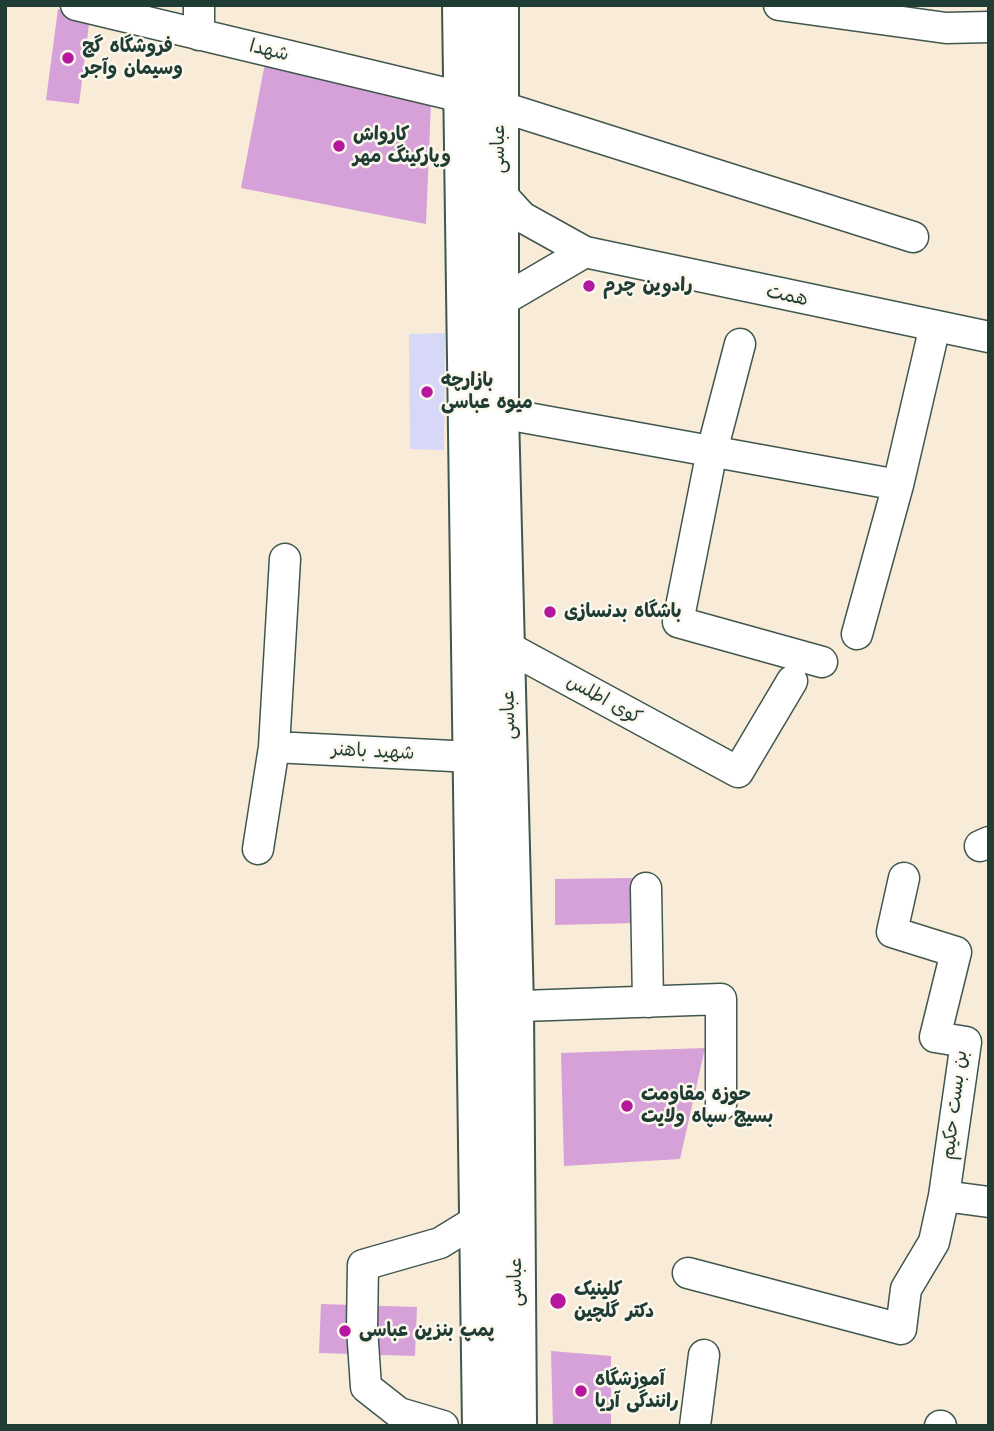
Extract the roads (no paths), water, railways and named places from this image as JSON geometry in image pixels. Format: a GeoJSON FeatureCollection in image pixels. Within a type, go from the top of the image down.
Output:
{"type":"FeatureCollection","features":[{"type":"Feature","properties":{"kind":"main road","name":"عباسى"},"geometry":{"type":"LineString","coordinates":[[462,5],[466,323],[483,410],[507,647],[514,1006],[517,1426]]}},
{"type":"Feature","properties":{"kind":"main road","name":"عباسى"},"geometry":{"type":"LineString","coordinates":[[482,1426],[470,627],[483,410],[500,300],[499,5]]}},
{"type":"Feature","properties":{"kind":"street","name":"شهدا"},"geometry":{"type":"LineString","coordinates":[[76,5],[499,106],[914,237]]}},
{"type":"Feature","properties":{"kind":"street"},"geometry":{"type":"LineString","coordinates":[[199,5],[199,35]]}},
{"type":"Feature","properties":{"kind":"street"},"geometry":{"type":"LineString","coordinates":[[779,5],[946,28],[989,27]]}},
{"type":"Feature","properties":{"kind":"street","name":"همت"},"geometry":{"type":"LineString","coordinates":[[463,156],[499,190],[522,217],[585,252],[989,337]]}},
{"type":"Feature","properties":{"kind":"street"},"geometry":{"type":"LineString","coordinates":[[466,323],[500,300],[585,252]]}},
{"type":"Feature","properties":{"kind":"street"},"geometry":{"type":"LineString","coordinates":[[857,635],[898,485],[935,326]]}},
{"type":"Feature","properties":{"kind":"street"},"geometry":{"type":"LineString","coordinates":[[740,344],[712,451],[678,622],[821,662]]}},
{"type":"Feature","properties":{"kind":"street"},"geometry":{"type":"LineString","coordinates":[[483,410],[898,485]]}},
{"type":"Feature","properties":{"kind":"street"},"geometry":{"type":"LineString","coordinates":[[258,849],[274,747],[285,559]]}},
{"type":"Feature","properties":{"kind":"street","name":"کوی اطلس"},"geometry":{"type":"LineString","coordinates":[[470,627],[738,772],[792,681]]}},
{"type":"Feature","properties":{"kind":"street","name":"شهید باهنر"},"geometry":{"type":"LineString","coordinates":[[274,747],[472,757]]}},
{"type":"Feature","properties":{"kind":"street","name":"بن بست حکیم"},"geometry":{"type":"LineString","coordinates":[[688,1273],[901,1329],[906,1289],[934,1242],[944,1196],[966,1042],[935,1037],[956,952],[892,932],[904,878]]}},
{"type":"Feature","properties":{"kind":"street"},"geometry":{"type":"LineString","coordinates":[[646,888],[648,1002]]}},
{"type":"Feature","properties":{"kind":"street"},"geometry":{"type":"LineString","coordinates":[[476,1008],[721,999],[721,1105]]}},
{"type":"Feature","properties":{"kind":"street"},"geometry":{"type":"LineString","coordinates":[[944,1196],[989,1202]]}},
{"type":"Feature","properties":{"kind":"street"},"geometry":{"type":"LineString","coordinates":[[443,1426],[399,1413],[366,1387],[362,1328],[363,1265],[440,1243],[479,1219]]}},
{"type":"Feature","properties":{"kind":"street"},"geometry":{"type":"LineString","coordinates":[[695,1426],[704,1355]]}},
{"type":"Feature","properties":{"kind":"place","name":"فروشگاه گچ وسیمان وآجر"},"geometry":{"type":"Point","coordinates":[68,58]}},
{"type":"Feature","properties":{"kind":"place","name":"کارواش وپارکینگ مهر"},"geometry":{"type":"Point","coordinates":[339,146]}},
{"type":"Feature","properties":{"kind":"place","name":"رادوین چرم"},"geometry":{"type":"Point","coordinates":[589,286]}},
{"type":"Feature","properties":{"kind":"place","name":"بازارچه میوه عباسی"},"geometry":{"type":"Point","coordinates":[427,392]}},
{"type":"Feature","properties":{"kind":"place","name":"باشگاه بدنسازی"},"geometry":{"type":"Point","coordinates":[550,612]}},
{"type":"Feature","properties":{"kind":"place","name":"حوزه مقاومت بسیج سپاه ولایت"},"geometry":{"type":"Point","coordinates":[627,1106]}},
{"type":"Feature","properties":{"kind":"place","name":"کلینیک دکتر گلچین"},"geometry":{"type":"Point","coordinates":[558,1301]}},
{"type":"Feature","properties":{"kind":"place","name":"پمپ بنزین عباسی"},"geometry":{"type":"Point","coordinates":[345,1331]}},
{"type":"Feature","properties":{"kind":"place","name":"آموزشگاه رانندگی آریا"},"geometry":{"type":"Point","coordinates":[581,1391]}}]}
